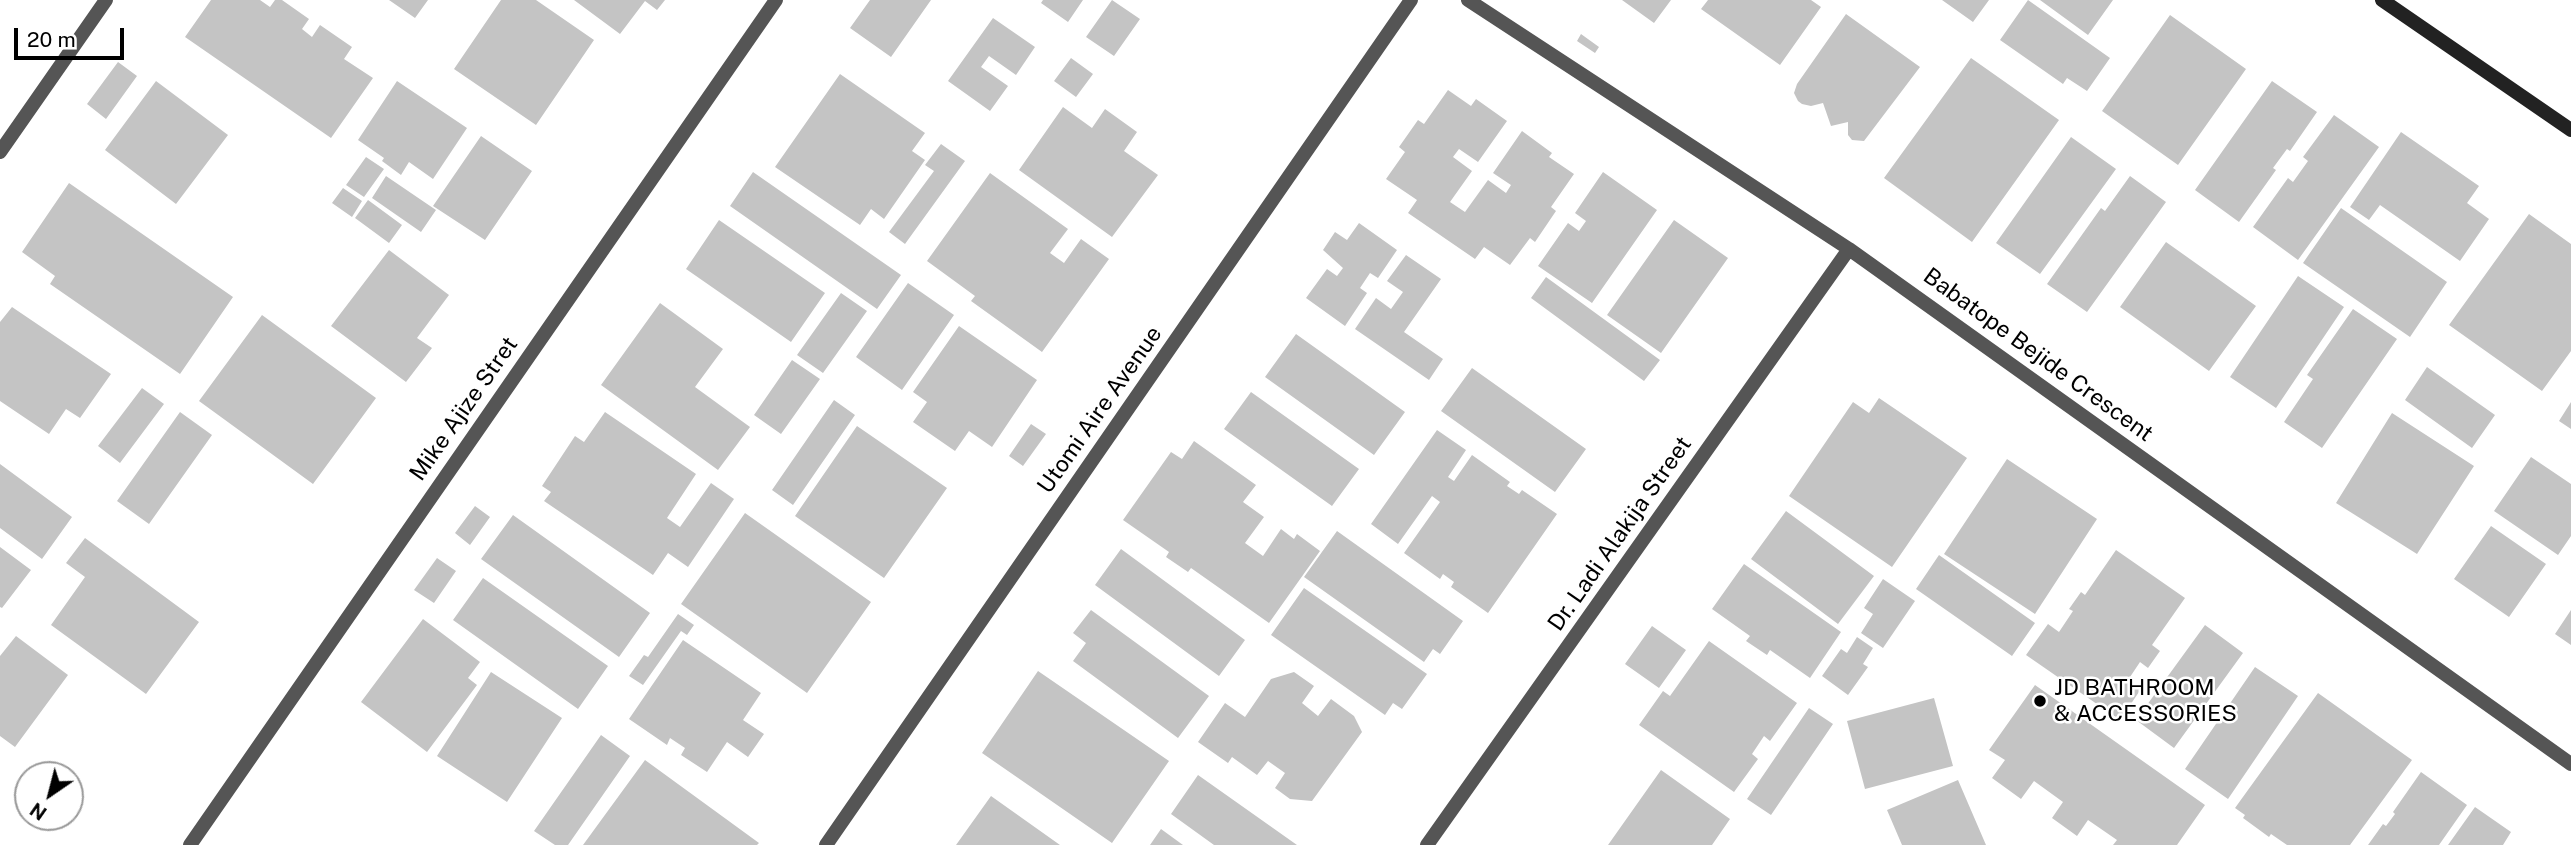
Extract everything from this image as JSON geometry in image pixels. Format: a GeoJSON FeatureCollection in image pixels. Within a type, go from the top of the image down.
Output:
{"type":"FeatureCollection","features":[{"type":"Feature","properties":{"kind":"street"},"geometry":{"type":"LineString","coordinates":[[0,152],[106,0]]}},
{"type":"Feature","properties":{"kind":"street","name":"Mike Ajize Stret"},"geometry":{"type":"LineString","coordinates":[[190,845],[776,0]]}},
{"type":"Feature","properties":{"kind":"street","name":"Utomi Aire Avenue"},"geometry":{"type":"LineString","coordinates":[[826,845],[1410,0]]}},
{"type":"Feature","properties":{"kind":"street","name":"Babatope Bejide Crescent"},"geometry":{"type":"LineString","coordinates":[[1468,0],[1850,249],[2571,764]]}},
{"type":"Feature","properties":{"kind":"street"},"geometry":{"type":"LineString","coordinates":[[2382,0],[2571,130]]}},
{"type":"Feature","properties":{"kind":"street","name":"Dr. Ladi Alakija Street"},"geometry":{"type":"LineString","coordinates":[[1427,845],[1850,249]]}},
{"type":"Feature","properties":{"kind":"building"},"geometry":{"type":"Polygon","coordinates":[[[211,0],[260,0],[270,7],[275,0],[282,0],[309,19],[302,29],[312,37],[320,25],[352,47],[344,59],[373,78],[331,138],[185,37],[211,0]]]}},
{"type":"Feature","properties":{"kind":"building"},"geometry":{"type":"Polygon","coordinates":[[[389,0],[428,0],[415,18],[389,0]]]}},
{"type":"Feature","properties":{"kind":"building"},"geometry":{"type":"Polygon","coordinates":[[[501,0],[536,0],[594,40],[536,125],[454,69],[501,0]]]}},
{"type":"Feature","properties":{"kind":"building"},"geometry":{"type":"Polygon","coordinates":[[[574,0],[665,0],[657,10],[645,1],[620,34],[574,0]]]}},
{"type":"Feature","properties":{"kind":"building"},"geometry":{"type":"Polygon","coordinates":[[[870,0],[931,0],[891,57],[850,28],[870,0]]]}},
{"type":"Feature","properties":{"kind":"building"},"geometry":{"type":"Polygon","coordinates":[[[1043,0],[1083,0],[1068,22],[1041,3],[1043,0]]]}},
{"type":"Feature","properties":{"kind":"building"},"geometry":{"type":"Polygon","coordinates":[[[1112,0],[1140,19],[1114,56],[1086,37],[1112,0]]]}},
{"type":"Feature","properties":{"kind":"building"},"geometry":{"type":"Polygon","coordinates":[[[1622,0],[1671,0],[1654,23],[1622,0]]]}},
{"type":"Feature","properties":{"kind":"building"},"geometry":{"type":"Polygon","coordinates":[[[1708,0],[1811,0],[1821,7],[1780,65],[1701,9],[1708,0]]]}},
{"type":"Feature","properties":{"kind":"building"},"geometry":{"type":"Polygon","coordinates":[[[1942,0],[1989,0],[1973,22],[1942,0]]]}},
{"type":"Feature","properties":{"kind":"building"},"geometry":{"type":"Polygon","coordinates":[[[2028,0],[2110,58],[2087,91],[2067,78],[2063,84],[2000,40],[2028,0]]]}},
{"type":"Feature","properties":{"kind":"building"},"geometry":{"type":"Polygon","coordinates":[[[2040,0],[2113,0],[2088,35],[2040,0]]]}},
{"type":"Feature","properties":{"kind":"building"},"geometry":{"type":"Polygon","coordinates":[[[1846,14],[1920,67],[1864,141],[1852,140],[1848,135],[1848,122],[1831,126],[1823,103],[1811,106],[1802,104],[1794,93],[1797,84],[1846,14]]]}},
{"type":"Feature","properties":{"kind":"building"},"geometry":{"type":"Polygon","coordinates":[[[2170,15],[2246,69],[2178,165],[2102,111],[2170,15]]]}},
{"type":"Feature","properties":{"kind":"building"},"geometry":{"type":"Polygon","coordinates":[[[993,18],[1035,47],[1016,75],[989,56],[981,67],[1008,86],[990,111],[948,81],[993,18]]]}},
{"type":"Feature","properties":{"kind":"building"},"geometry":{"type":"Polygon","coordinates":[[[1581,34],[1599,47],[1595,53],[1577,41],[1581,34]]]}},
{"type":"Feature","properties":{"kind":"building"},"geometry":{"type":"Polygon","coordinates":[[[1071,58],[1093,74],[1076,97],[1054,81],[1071,58]]]}},
{"type":"Feature","properties":{"kind":"building"},"geometry":{"type":"Polygon","coordinates":[[[1971,58],[2059,120],[1972,242],[1884,178],[1971,58]]]}},
{"type":"Feature","properties":{"kind":"building"},"geometry":{"type":"Polygon","coordinates":[[[118,62],[137,76],[106,119],[87,104],[118,62]]]}},
{"type":"Feature","properties":{"kind":"building"},"geometry":{"type":"Polygon","coordinates":[[[840,74],[925,133],[912,151],[925,160],[884,219],[871,209],[860,225],[775,167],[840,74]]]}},
{"type":"Feature","properties":{"kind":"building"},"geometry":{"type":"Polygon","coordinates":[[[156,81],[228,135],[176,204],[105,150],[156,81]]]}},
{"type":"Feature","properties":{"kind":"building"},"geometry":{"type":"Polygon","coordinates":[[[397,81],[467,128],[433,179],[409,162],[401,175],[382,161],[384,158],[358,140],[397,81]]]}},
{"type":"Feature","properties":{"kind":"building"},"geometry":{"type":"Polygon","coordinates":[[[2272,81],[2317,112],[2290,151],[2287,149],[2273,168],[2276,170],[2239,222],[2195,190],[2272,81]]]}},
{"type":"Feature","properties":{"kind":"building"},"geometry":{"type":"Polygon","coordinates":[[[1448,90],[1471,106],[1476,99],[1507,121],[1478,162],[1459,149],[1453,157],[1472,171],[1450,202],[1465,212],[1488,180],[1506,193],[1511,185],[1493,173],[1522,131],[1552,153],[1549,157],[1574,174],[1551,207],[1556,211],[1535,242],[1530,238],[1510,265],[1484,247],[1475,259],[1408,213],[1417,200],[1386,179],[1405,152],[1399,147],[1418,120],[1424,124],[1448,90]]]}},
{"type":"Feature","properties":{"kind":"building"},"geometry":{"type":"Polygon","coordinates":[[[1063,107],[1092,128],[1105,109],[1137,132],[1124,151],[1158,175],[1112,237],[1019,170],[1063,107]]]}},
{"type":"Feature","properties":{"kind":"building"},"geometry":{"type":"Polygon","coordinates":[[[2334,115],[2379,147],[2298,260],[2253,227],[2288,178],[2293,182],[2308,161],[2303,157],[2334,115]]]}},
{"type":"Feature","properties":{"kind":"building"},"geometry":{"type":"Polygon","coordinates":[[[2401,132],[2479,186],[2467,203],[2489,219],[2460,261],[2380,205],[2369,220],[2350,207],[2401,132]]]}},
{"type":"Feature","properties":{"kind":"building"},"geometry":{"type":"Polygon","coordinates":[[[481,136],[532,171],[485,240],[433,206],[481,136]]]}},
{"type":"Feature","properties":{"kind":"building"},"geometry":{"type":"Polygon","coordinates":[[[2071,137],[2116,169],[2040,274],[1996,243],[2071,137]]]}},
{"type":"Feature","properties":{"kind":"building"},"geometry":{"type":"Polygon","coordinates":[[[941,144],[965,161],[905,244],[889,232],[934,171],[925,165],[941,144]]]}},
{"type":"Feature","properties":{"kind":"building"},"geometry":{"type":"Polygon","coordinates":[[[366,157],[384,169],[364,197],[346,185],[366,157]]]}},
{"type":"Feature","properties":{"kind":"building"},"geometry":{"type":"Polygon","coordinates":[[[753,172],[901,275],[877,309],[730,206],[753,172]]]}},
{"type":"Feature","properties":{"kind":"building"},"geometry":{"type":"Polygon","coordinates":[[[1603,172],[1657,210],[1592,303],[1538,266],[1568,223],[1579,231],[1586,221],[1575,213],[1603,172]]]}},
{"type":"Feature","properties":{"kind":"building"},"geometry":{"type":"Polygon","coordinates":[[[990,173],[1068,229],[1050,253],[1064,263],[1081,239],[1109,259],[1042,352],[971,301],[975,296],[927,261],[990,173]]]}},
{"type":"Feature","properties":{"kind":"building"},"geometry":{"type":"Polygon","coordinates":[[[386,176],[436,210],[421,232],[372,198],[386,176]]]}},
{"type":"Feature","properties":{"kind":"building"},"geometry":{"type":"Polygon","coordinates":[[[2130,176],[2166,202],[2087,312],[2047,284],[2101,208],[2105,211],[2130,176]]]}},
{"type":"Feature","properties":{"kind":"building"},"geometry":{"type":"Polygon","coordinates":[[[69,183],[233,297],[180,374],[50,284],[55,276],[22,252],[69,183]]]}},
{"type":"Feature","properties":{"kind":"building"},"geometry":{"type":"Polygon","coordinates":[[[343,188],[362,201],[352,217],[332,203],[343,188]]]}},
{"type":"Feature","properties":{"kind":"building"},"geometry":{"type":"Polygon","coordinates":[[[368,200],[402,225],[389,243],[355,218],[368,200]]]}},
{"type":"Feature","properties":{"kind":"building"},"geometry":{"type":"Polygon","coordinates":[[[2341,208],[2447,282],[2410,337],[2303,263],[2341,208]]]}},
{"type":"Feature","properties":{"kind":"building"},"geometry":{"type":"Polygon","coordinates":[[[2529,214],[2571,244],[2571,351],[2542,391],[2449,325],[2529,214]]]}},
{"type":"Feature","properties":{"kind":"building"},"geometry":{"type":"Polygon","coordinates":[[[719,220],[825,293],[791,342],[686,269],[719,220]]]}},
{"type":"Feature","properties":{"kind":"building"},"geometry":{"type":"Polygon","coordinates":[[[1674,220],[1728,258],[1661,353],[1607,315],[1674,220]]]}},
{"type":"Feature","properties":{"kind":"building"},"geometry":{"type":"Polygon","coordinates":[[[1359,223],[1397,250],[1378,278],[1370,273],[1360,288],[1367,293],[1345,326],[1306,298],[1327,269],[1337,276],[1343,268],[1323,250],[1335,232],[1347,240],[1359,223]]]}},
{"type":"Feature","properties":{"kind":"building"},"geometry":{"type":"Polygon","coordinates":[[[2166,242],[2256,306],[2209,371],[2120,307],[2166,242]]]}},
{"type":"Feature","properties":{"kind":"building"},"geometry":{"type":"Polygon","coordinates":[[[389,250],[449,295],[417,338],[432,348],[406,382],[331,326],[389,250]]]}},
{"type":"Feature","properties":{"kind":"building"},"geometry":{"type":"Polygon","coordinates":[[[1406,255],[1441,279],[1404,332],[1443,359],[1429,380],[1355,329],[1376,298],[1391,309],[1403,292],[1387,281],[1406,255]]]}},
{"type":"Feature","properties":{"kind":"building"},"geometry":{"type":"Polygon","coordinates":[[[2298,276],[2344,307],[2276,408],[2230,377],[2298,276]]]}},
{"type":"Feature","properties":{"kind":"building"},"geometry":{"type":"Polygon","coordinates":[[[1546,277],[1660,360],[1644,381],[1531,298],[1546,277]]]}},
{"type":"Feature","properties":{"kind":"building"},"geometry":{"type":"Polygon","coordinates":[[[908,283],[954,315],[902,390],[856,357],[908,283]]]}},
{"type":"Feature","properties":{"kind":"building"},"geometry":{"type":"Polygon","coordinates":[[[841,293],[867,311],[823,373],[797,355],[841,293]]]}},
{"type":"Feature","properties":{"kind":"building"},"geometry":{"type":"Polygon","coordinates":[[[660,303],[723,349],[695,387],[750,427],[718,470],[601,385],[660,303]]]}},
{"type":"Feature","properties":{"kind":"building"},"geometry":{"type":"Polygon","coordinates":[[[12,307],[111,374],[80,418],[66,409],[49,434],[0,401],[0,322],[12,307]]]}},
{"type":"Feature","properties":{"kind":"building"},"geometry":{"type":"Polygon","coordinates":[[[2353,309],[2397,339],[2322,448],[2284,422],[2313,379],[2307,375],[2353,309]]]}},
{"type":"Feature","properties":{"kind":"building"},"geometry":{"type":"Polygon","coordinates":[[[262,315],[376,398],[313,484],[199,401],[262,315]]]}},
{"type":"Feature","properties":{"kind":"building"},"geometry":{"type":"Polygon","coordinates":[[[959,326],[1037,380],[992,447],[969,431],[955,451],[913,422],[927,402],[913,392],[959,326]]]}},
{"type":"Feature","properties":{"kind":"building"},"geometry":{"type":"Polygon","coordinates":[[[1296,334],[1405,412],[1374,455],[1265,377],[1296,334]]]}},
{"type":"Feature","properties":{"kind":"building"},"geometry":{"type":"Polygon","coordinates":[[[792,360],[820,379],[781,434],[754,415],[792,360]]]}},
{"type":"Feature","properties":{"kind":"building"},"geometry":{"type":"Polygon","coordinates":[[[2427,367],[2495,415],[2472,448],[2405,400],[2427,367]]]}},
{"type":"Feature","properties":{"kind":"building"},"geometry":{"type":"Polygon","coordinates":[[[1472,368],[1586,449],[1555,492],[1441,411],[1472,368]]]}},
{"type":"Feature","properties":{"kind":"building"},"geometry":{"type":"Polygon","coordinates":[[[142,388],[164,404],[120,463],[98,446],[142,388]]]}},
{"type":"Feature","properties":{"kind":"building"},"geometry":{"type":"Polygon","coordinates":[[[1251,392],[1359,469],[1332,506],[1224,429],[1251,392]]]}},
{"type":"Feature","properties":{"kind":"building"},"geometry":{"type":"Polygon","coordinates":[[[1879,398],[1967,458],[1892,567],[1789,496],[1853,402],[1869,413],[1879,398]]]}},
{"type":"Feature","properties":{"kind":"building"},"geometry":{"type":"Polygon","coordinates":[[[834,400],[855,415],[793,505],[772,490],[834,400]]]}},
{"type":"Feature","properties":{"kind":"building"},"geometry":{"type":"Polygon","coordinates":[[[2571,402],[2571,429],[2559,421],[2571,402]]]}},
{"type":"Feature","properties":{"kind":"building"},"geometry":{"type":"Polygon","coordinates":[[[180,412],[212,435],[149,524],[117,501],[180,412]]]}},
{"type":"Feature","properties":{"kind":"building"},"geometry":{"type":"Polygon","coordinates":[[[605,412],[696,474],[667,518],[680,527],[711,483],[734,499],[688,567],[668,553],[653,575],[544,501],[551,492],[542,486],[575,436],[584,442],[605,412]]]}},
{"type":"Feature","properties":{"kind":"building"},"geometry":{"type":"Polygon","coordinates":[[[2392,413],[2474,466],[2417,554],[2336,503],[2392,413]]]}},
{"type":"Feature","properties":{"kind":"building"},"geometry":{"type":"Polygon","coordinates":[[[1031,424],[1046,434],[1023,466],[1009,456],[1031,424]]]}},
{"type":"Feature","properties":{"kind":"building"},"geometry":{"type":"Polygon","coordinates":[[[857,426],[947,488],[884,578],[795,516],[857,426]]]}},
{"type":"Feature","properties":{"kind":"building"},"geometry":{"type":"Polygon","coordinates":[[[1437,430],[1466,450],[1448,477],[1454,481],[1472,455],[1510,482],[1507,486],[1519,494],[1522,490],[1557,514],[1488,613],[1451,587],[1454,582],[1443,574],[1440,579],[1404,553],[1440,502],[1432,496],[1398,544],[1371,524],[1437,430]]]}},
{"type":"Feature","properties":{"kind":"building"},"geometry":{"type":"Polygon","coordinates":[[[1194,441],[1256,485],[1243,502],[1264,517],[1245,543],[1263,556],[1281,529],[1294,539],[1297,534],[1320,551],[1269,623],[1191,568],[1188,572],[1166,557],[1169,552],[1123,520],[1171,452],[1182,459],[1194,441]]]}},
{"type":"Feature","properties":{"kind":"building"},"geometry":{"type":"Polygon","coordinates":[[[2531,457],[2571,484],[2571,536],[2558,555],[2494,511],[2531,457]]]}},
{"type":"Feature","properties":{"kind":"building"},"geometry":{"type":"Polygon","coordinates":[[[2007,459],[2097,519],[2035,614],[1944,554],[2007,459]]]}},
{"type":"Feature","properties":{"kind":"building"},"geometry":{"type":"Polygon","coordinates":[[[0,464],[72,517],[42,559],[0,528],[0,464]]]}},
{"type":"Feature","properties":{"kind":"building"},"geometry":{"type":"Polygon","coordinates":[[[475,506],[490,517],[470,545],[455,533],[475,506]]]}},
{"type":"Feature","properties":{"kind":"building"},"geometry":{"type":"Polygon","coordinates":[[[1786,511],[1874,576],[1838,624],[1751,559],[1786,511]]]}},
{"type":"Feature","properties":{"kind":"building"},"geometry":{"type":"Polygon","coordinates":[[[745,513],[871,602],[807,693],[681,604],[745,513]]]}},
{"type":"Feature","properties":{"kind":"building"},"geometry":{"type":"Polygon","coordinates":[[[513,515],[650,613],[619,657],[481,559],[513,515]]]}},
{"type":"Feature","properties":{"kind":"building"},"geometry":{"type":"Polygon","coordinates":[[[2491,526],[2546,564],[2509,617],[2454,579],[2491,526]]]}},
{"type":"Feature","properties":{"kind":"building"},"geometry":{"type":"Polygon","coordinates":[[[1337,531],[1463,621],[1440,654],[1433,649],[1424,662],[1304,577],[1337,531]]]}},
{"type":"Feature","properties":{"kind":"building"},"geometry":{"type":"Polygon","coordinates":[[[85,538],[199,622],[146,694],[51,625],[85,577],[66,563],[85,538]]]}},
{"type":"Feature","properties":{"kind":"building"},"geometry":{"type":"Polygon","coordinates":[[[0,547],[31,570],[2,608],[0,607],[0,547]]]}},
{"type":"Feature","properties":{"kind":"building"},"geometry":{"type":"Polygon","coordinates":[[[1121,549],[1245,640],[1219,676],[1095,585],[1121,549]]]}},
{"type":"Feature","properties":{"kind":"building"},"geometry":{"type":"Polygon","coordinates":[[[2116,550],[2185,598],[2152,645],[2160,651],[2148,668],[2140,662],[2128,680],[2141,689],[2120,720],[2026,655],[2048,624],[2059,632],[2073,611],[2069,609],[2081,592],[2085,595],[2116,550]]]}},
{"type":"Feature","properties":{"kind":"building"},"geometry":{"type":"Polygon","coordinates":[[[1939,555],[2035,623],[2012,656],[1916,589],[1939,555]]]}},
{"type":"Feature","properties":{"kind":"building"},"geometry":{"type":"Polygon","coordinates":[[[437,558],[456,571],[434,603],[414,590],[437,558]]]}},
{"type":"Feature","properties":{"kind":"building"},"geometry":{"type":"Polygon","coordinates":[[[1744,564],[1841,632],[1810,678],[1770,650],[1767,655],[1746,641],[1750,636],[1712,609],[1744,564]]]}},
{"type":"Feature","properties":{"kind":"building"},"geometry":{"type":"Polygon","coordinates":[[[483,578],[608,666],[578,709],[453,620],[483,578]]]}},
{"type":"Feature","properties":{"kind":"building"},"geometry":{"type":"Polygon","coordinates":[[[1883,579],[1915,601],[1883,648],[1861,633],[1873,614],[1864,608],[1883,579]]]}},
{"type":"Feature","properties":{"kind":"building"},"geometry":{"type":"Polygon","coordinates":[[[1304,588],[1427,674],[1402,709],[1393,703],[1385,715],[1271,635],[1304,588]]]}},
{"type":"Feature","properties":{"kind":"building"},"geometry":{"type":"Polygon","coordinates":[[[1091,610],[1209,696],[1178,738],[1073,661],[1086,643],[1073,633],[1091,610]]]}},
{"type":"Feature","properties":{"kind":"building"},"geometry":{"type":"Polygon","coordinates":[[[2571,610],[2571,645],[2555,634],[2571,610]]]}},
{"type":"Feature","properties":{"kind":"building"},"geometry":{"type":"Polygon","coordinates":[[[678,614],[694,625],[687,635],[681,631],[643,685],[629,676],[644,655],[648,657],[678,614]]]}},
{"type":"Feature","properties":{"kind":"building"},"geometry":{"type":"Polygon","coordinates":[[[423,619],[480,662],[468,678],[477,685],[427,752],[361,702],[423,619]]]}},
{"type":"Feature","properties":{"kind":"building"},"geometry":{"type":"Polygon","coordinates":[[[2205,625],[2243,653],[2174,748],[2136,720],[2205,625]]]}},
{"type":"Feature","properties":{"kind":"building"},"geometry":{"type":"Polygon","coordinates":[[[1652,626],[1686,650],[1659,688],[1625,664],[1652,626]]]}},
{"type":"Feature","properties":{"kind":"building"},"geometry":{"type":"Polygon","coordinates":[[[16,636],[68,675],[15,747],[0,736],[0,656],[16,636]]]}},
{"type":"Feature","properties":{"kind":"building"},"geometry":{"type":"Polygon","coordinates":[[[1857,637],[1873,648],[1863,664],[1868,667],[1848,695],[1822,676],[1841,649],[1847,653],[1857,637]]]}},
{"type":"Feature","properties":{"kind":"building"},"geometry":{"type":"Polygon","coordinates":[[[683,640],[761,693],[743,720],[764,734],[748,757],[727,742],[707,772],[681,755],[685,748],[670,738],[667,745],[629,719],[683,640]]]}},
{"type":"Feature","properties":{"kind":"building"},"geometry":{"type":"Polygon","coordinates":[[[1709,641],[1797,703],[1770,741],[1764,736],[1752,754],[1758,759],[1734,792],[1639,725],[1663,691],[1670,696],[1709,641]]]}},
{"type":"Feature","properties":{"kind":"building"},"geometry":{"type":"Polygon","coordinates":[[[2255,667],[2298,696],[2228,799],[2185,769],[2255,667]]]}},
{"type":"Feature","properties":{"kind":"building"},"geometry":{"type":"Polygon","coordinates":[[[1038,671],[1169,761],[1112,843],[982,753],[1038,671]]]}},
{"type":"Feature","properties":{"kind":"building"},"geometry":{"type":"Polygon","coordinates":[[[491,672],[562,718],[507,802],[437,756],[491,672]]]}},
{"type":"Feature","properties":{"kind":"building"},"geometry":{"type":"Polygon","coordinates":[[[1294,672],[1314,686],[1302,703],[1318,716],[1331,699],[1354,716],[1362,732],[1312,801],[1290,799],[1275,788],[1285,773],[1268,761],[1257,775],[1232,757],[1228,763],[1198,742],[1225,703],[1245,717],[1271,679],[1294,672]]]}},
{"type":"Feature","properties":{"kind":"building"},"geometry":{"type":"Polygon","coordinates":[[[2035,685],[2205,805],[2177,845],[2113,845],[2117,840],[2088,820],[2077,836],[2052,818],[2063,802],[2034,781],[2021,799],[1992,778],[2005,760],[1989,750],[2035,685]]]}},
{"type":"Feature","properties":{"kind":"building"},"geometry":{"type":"Polygon","coordinates":[[[2318,693],[2412,760],[2350,845],[2287,845],[2271,834],[2269,837],[2243,818],[2245,815],[2235,808],[2318,693]]]}},
{"type":"Feature","properties":{"kind":"building"},"geometry":{"type":"Polygon","coordinates":[[[1934,698],[1953,766],[1865,789],[1847,721],[1934,698]]]}},
{"type":"Feature","properties":{"kind":"building"},"geometry":{"type":"Polygon","coordinates":[[[1809,708],[1833,724],[1771,815],[1747,799],[1809,708]]]}},
{"type":"Feature","properties":{"kind":"building"},"geometry":{"type":"Polygon","coordinates":[[[601,735],[630,756],[568,845],[555,845],[534,831],[601,735]]]}},
{"type":"Feature","properties":{"kind":"building"},"geometry":{"type":"Polygon","coordinates":[[[645,760],[759,843],[583,845],[645,760]]]}},
{"type":"Feature","properties":{"kind":"building"},"geometry":{"type":"Polygon","coordinates":[[[1661,770],[1730,819],[1712,845],[1608,845],[1661,770]]]}},
{"type":"Feature","properties":{"kind":"building"},"geometry":{"type":"Polygon","coordinates":[[[2421,772],[2467,805],[2439,845],[2368,845],[2383,824],[2386,826],[2395,814],[2393,812],[2421,772]]]}},
{"type":"Feature","properties":{"kind":"building"},"geometry":{"type":"Polygon","coordinates":[[[1198,775],[1297,845],[1214,845],[1171,814],[1198,775]]]}},
{"type":"Feature","properties":{"kind":"building"},"geometry":{"type":"Polygon","coordinates":[[[1958,780],[1986,845],[1902,845],[1887,810],[1958,780]]]}},
{"type":"Feature","properties":{"kind":"building"},"geometry":{"type":"Polygon","coordinates":[[[991,796],[1060,845],[956,845],[991,796]]]}},
{"type":"Feature","properties":{"kind":"building"},"geometry":{"type":"Polygon","coordinates":[[[2475,807],[2511,832],[2503,845],[2448,845],[2475,807]]]}},
{"type":"Feature","properties":{"kind":"building"},"geometry":{"type":"Polygon","coordinates":[[[1161,829],[1183,845],[1150,845],[1161,829]]]}},
{"type":"Feature","properties":{"kind":"place","name":"JD BATHROOM & ACCESSORIES"},"geometry":{"type":"Point","coordinates":[2040,701]}}]}
